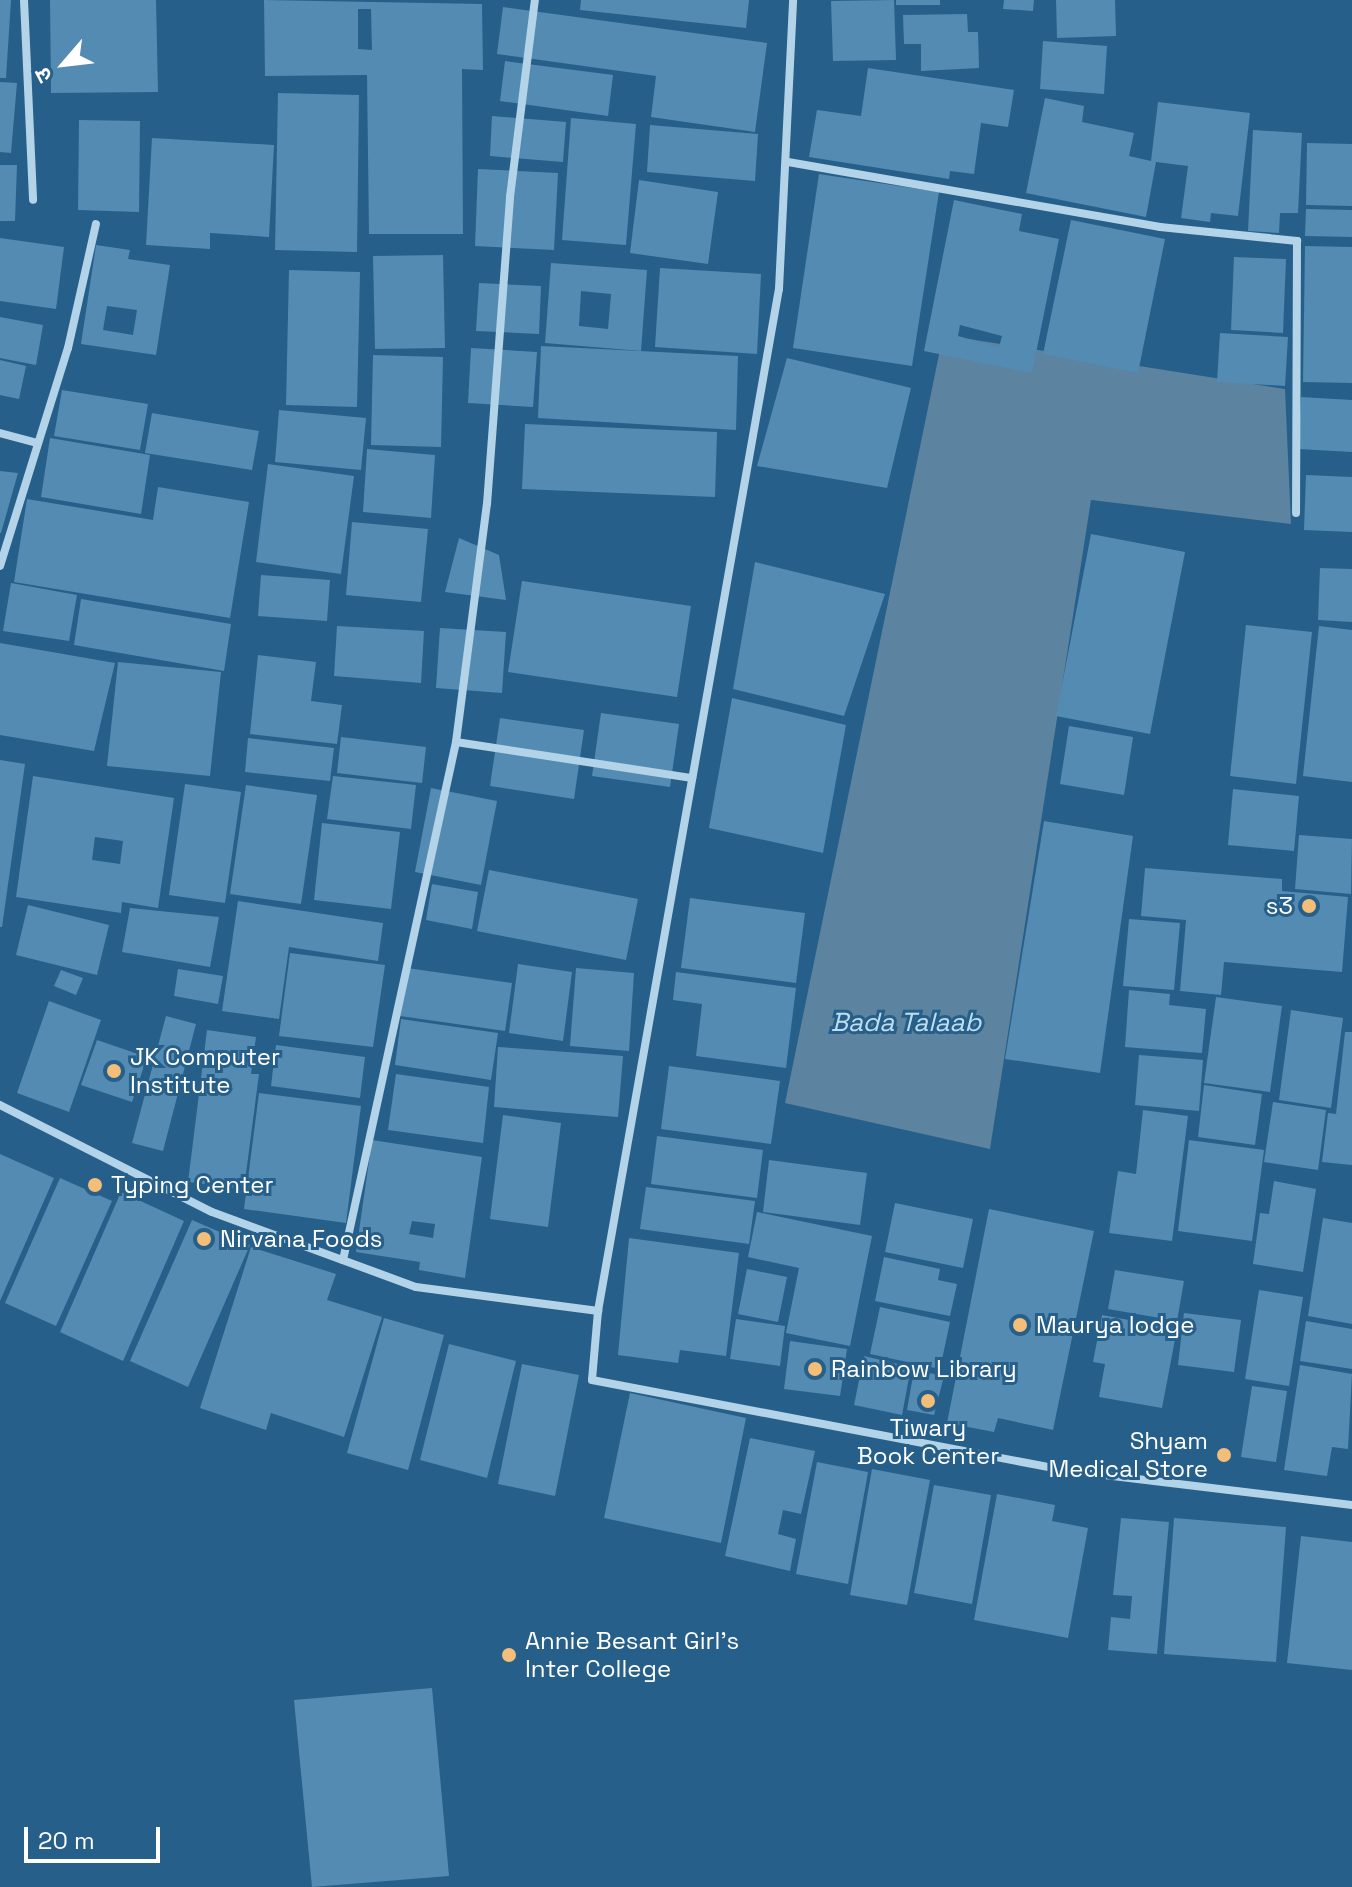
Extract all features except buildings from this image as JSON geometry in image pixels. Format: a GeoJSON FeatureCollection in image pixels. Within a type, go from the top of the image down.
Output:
{"type":"FeatureCollection","features":[{"type":"Feature","properties":{"kind":"street"},"geometry":{"type":"LineString","coordinates":[[24,0],[33,200]]}},
{"type":"Feature","properties":{"kind":"street"},"geometry":{"type":"LineString","coordinates":[[343,1260],[456,742],[487,504],[510,197],[535,0]]}},
{"type":"Feature","properties":{"kind":"street"},"geometry":{"type":"LineString","coordinates":[[793,0],[788,162],[779,289],[598,1311],[592,1380],[1071,1471],[1352,1505]]}},
{"type":"Feature","properties":{"kind":"street"},"geometry":{"type":"LineString","coordinates":[[788,162],[1160,227],[1297,241],[1296,513]]}},
{"type":"Feature","properties":{"kind":"street"},"geometry":{"type":"LineString","coordinates":[[0,566],[68,348],[96,224]]}},
{"type":"Feature","properties":{"kind":"street"},"geometry":{"type":"LineString","coordinates":[[0,433],[38,443]]}},
{"type":"Feature","properties":{"kind":"street"},"geometry":{"type":"LineString","coordinates":[[456,742],[692,778]]}},
{"type":"Feature","properties":{"kind":"street"},"geometry":{"type":"LineString","coordinates":[[0,1105],[212,1212],[416,1287],[598,1311]]}},
{"type":"Feature","properties":{"kind":"water","name":"Bada Talaab"},"geometry":{"type":"Polygon","coordinates":[[[943,335],[1285,389],[1291,524],[1091,500],[990,1149],[785,1103],[943,335]]]}},
{"type":"Feature","properties":{"kind":"place","name":"s3"},"geometry":{"type":"Point","coordinates":[1309,906]}},
{"type":"Feature","properties":{"kind":"place","name":"JK Computer Institute"},"geometry":{"type":"Point","coordinates":[114,1071]}},
{"type":"Feature","properties":{"kind":"place","name":"Typing Center"},"geometry":{"type":"Point","coordinates":[95,1185]}},
{"type":"Feature","properties":{"kind":"place","name":"Nirvana Foods"},"geometry":{"type":"Point","coordinates":[204,1239]}},
{"type":"Feature","properties":{"kind":"place","name":"Maurya lodge"},"geometry":{"type":"Point","coordinates":[1020,1325]}},
{"type":"Feature","properties":{"kind":"place","name":"Rainbow Library"},"geometry":{"type":"Point","coordinates":[815,1369]}},
{"type":"Feature","properties":{"kind":"place","name":"Tiwary Book Center"},"geometry":{"type":"Point","coordinates":[928,1401]}},
{"type":"Feature","properties":{"kind":"place","name":"Shyam Medical Store"},"geometry":{"type":"Point","coordinates":[1224,1455]}},
{"type":"Feature","properties":{"kind":"place","name":"Annie Besant Girl's Inter College"},"geometry":{"type":"Point","coordinates":[509,1655]}}]}
